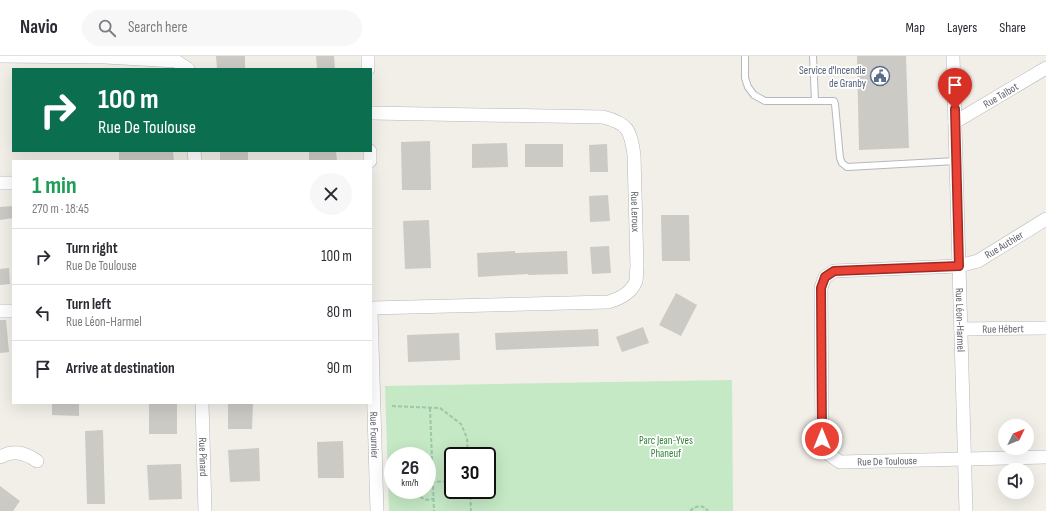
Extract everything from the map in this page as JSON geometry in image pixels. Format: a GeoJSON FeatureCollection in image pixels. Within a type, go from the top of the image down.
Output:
{"type":"FeatureCollection","features":[{"type":"Feature","properties":{"kind":"street"},"geometry":{"type":"LineString","coordinates":[[0,56],[105,57],[176,61],[187,68]]}},
{"type":"Feature","properties":{"kind":"street"},"geometry":{"type":"LineString","coordinates":[[368,56],[368,68]]}},
{"type":"Feature","properties":{"kind":"street","name":"Rue Léon-Harmel"},"geometry":{"type":"LineString","coordinates":[[953,56],[966,511]]}},
{"type":"Feature","properties":{"kind":"street","name":"Rue Talbot"},"geometry":{"type":"LineString","coordinates":[[955,122],[1046,68]]}},
{"type":"Feature","properties":{"kind":"street","name":"Rue Leroux"},"geometry":{"type":"LineString","coordinates":[[372,113],[603,117],[616,120],[626,128],[632,137],[634,155],[636,281],[628,293],[619,299],[608,302],[372,308]]}},
{"type":"Feature","properties":{"kind":"street"},"geometry":{"type":"LineString","coordinates":[[0,183],[12,183]]}},
{"type":"Feature","properties":{"kind":"street","name":"Rue Authier"},"geometry":{"type":"LineString","coordinates":[[959,266],[978,261],[1046,219]]}},
{"type":"Feature","properties":{"kind":"street","name":"Rue De Toulouse"},"geometry":{"type":"LineString","coordinates":[[959,266],[834,271],[825,277],[821,288],[822,439],[827,453],[840,462],[1046,457]]}},
{"type":"Feature","properties":{"kind":"street"},"geometry":{"type":"LineString","coordinates":[[0,311],[12,311]]}},
{"type":"Feature","properties":{"kind":"street","name":"Rue Hébert"},"geometry":{"type":"LineString","coordinates":[[961,329],[1046,328]]}},
{"type":"Feature","properties":{"kind":"street","name":"Rue Fournier"},"geometry":{"type":"LineString","coordinates":[[372,345],[377,511]]}},
{"type":"Feature","properties":{"kind":"street","name":"Rue Pinard"},"geometry":{"type":"LineString","coordinates":[[202,404],[205,511]]}},
{"type":"Feature","properties":{"kind":"street"},"geometry":{"type":"LineString","coordinates":[[0,457],[16,452],[30,456],[37,460]]}},
{"type":"Feature","properties":{"kind":"lane"},"geometry":{"type":"LineString","coordinates":[[745,56],[745,78],[748,87],[754,95],[765,102],[834,101],[840,158],[842,163],[847,167],[956,161]]}},
{"type":"Feature","properties":{"kind":"lane"},"geometry":{"type":"LineString","coordinates":[[812,56],[815,101]]}},
{"type":"Feature","properties":{"kind":"path"},"geometry":{"type":"LineString","coordinates":[[392,406],[440,408],[461,424],[467,438],[468,447]]}},
{"type":"Feature","properties":{"kind":"path"},"geometry":{"type":"LineString","coordinates":[[430,408],[431,447]]}},
{"type":"Feature","properties":{"kind":"path"},"geometry":{"type":"LineString","coordinates":[[426,499],[433,499],[434,511]]}},
{"type":"Feature","properties":{"kind":"path"},"geometry":{"type":"LineString","coordinates":[[470,499],[471,511]]}},
{"type":"Feature","properties":{"kind":"path"},"geometry":{"type":"LineString","coordinates":[[690,511],[700,505],[704,506],[708,511]]}},
{"type":"Feature","properties":{"kind":"green space","name":"Parc Jean-Yves Phaneuf"},"geometry":{"type":"Polygon","coordinates":[[[732,380],[733,511],[389,511],[389,499],[436,499],[436,447],[387,447],[385,386],[732,380]]]}},
{"type":"Feature","properties":{"kind":"building"},"geometry":{"type":"Polygon","coordinates":[[[216,56],[245,56],[245,68],[217,68],[216,56]]]}},
{"type":"Feature","properties":{"kind":"building"},"geometry":{"type":"Polygon","coordinates":[[[316,56],[334,56],[335,68],[317,68],[316,56]]]}},
{"type":"Feature","properties":{"kind":"building"},"geometry":{"type":"Polygon","coordinates":[[[857,56],[906,56],[909,148],[859,150],[857,56]]]}},
{"type":"Feature","properties":{"kind":"building"},"geometry":{"type":"Polygon","coordinates":[[[430,141],[431,190],[402,190],[401,142],[430,141]]]}},
{"type":"Feature","properties":{"kind":"building"},"geometry":{"type":"Polygon","coordinates":[[[507,143],[508,167],[472,168],[472,144],[507,143]]]}},
{"type":"Feature","properties":{"kind":"building"},"geometry":{"type":"Polygon","coordinates":[[[525,144],[563,144],[563,167],[525,167],[525,144]]]}},
{"type":"Feature","properties":{"kind":"building"},"geometry":{"type":"Polygon","coordinates":[[[607,144],[608,172],[590,172],[589,145],[607,144]]]}},
{"type":"Feature","properties":{"kind":"building"},"geometry":{"type":"Polygon","coordinates":[[[119,152],[173,152],[174,160],[119,160],[119,152]]]}},
{"type":"Feature","properties":{"kind":"building"},"geometry":{"type":"Polygon","coordinates":[[[220,152],[248,152],[248,160],[220,160],[220,152]]]}},
{"type":"Feature","properties":{"kind":"building"},"geometry":{"type":"Polygon","coordinates":[[[309,152],[336,152],[337,160],[309,160],[309,152]]]}},
{"type":"Feature","properties":{"kind":"building"},"geometry":{"type":"Polygon","coordinates":[[[608,195],[610,221],[590,222],[589,196],[608,195]]]}},
{"type":"Feature","properties":{"kind":"building"},"geometry":{"type":"Polygon","coordinates":[[[12,206],[12,218],[0,220],[0,207],[12,206]]]}},
{"type":"Feature","properties":{"kind":"building"},"geometry":{"type":"Polygon","coordinates":[[[661,215],[689,215],[690,261],[662,261],[661,215]]]}},
{"type":"Feature","properties":{"kind":"building"},"geometry":{"type":"Polygon","coordinates":[[[429,220],[431,268],[405,269],[403,221],[429,220]]]}},
{"type":"Feature","properties":{"kind":"building"},"geometry":{"type":"Polygon","coordinates":[[[609,246],[611,273],[592,274],[590,247],[609,246]]]}},
{"type":"Feature","properties":{"kind":"building"},"geometry":{"type":"Polygon","coordinates":[[[515,251],[515,253],[567,251],[568,274],[528,274],[478,277],[477,253],[515,251]]]}},
{"type":"Feature","properties":{"kind":"building"},"geometry":{"type":"Polygon","coordinates":[[[9,268],[10,284],[0,285],[0,269],[9,268]]]}},
{"type":"Feature","properties":{"kind":"building"},"geometry":{"type":"Polygon","coordinates":[[[676,293],[697,305],[681,336],[659,325],[676,293]]]}},
{"type":"Feature","properties":{"kind":"building"},"geometry":{"type":"Polygon","coordinates":[[[0,320],[6,320],[9,352],[0,353],[0,320]]]}},
{"type":"Feature","properties":{"kind":"building"},"geometry":{"type":"Polygon","coordinates":[[[643,327],[649,343],[622,352],[616,337],[643,327]]]}},
{"type":"Feature","properties":{"kind":"building"},"geometry":{"type":"Polygon","coordinates":[[[598,329],[599,346],[496,350],[495,333],[598,329]]]}},
{"type":"Feature","properties":{"kind":"building"},"geometry":{"type":"Polygon","coordinates":[[[459,333],[460,360],[408,362],[407,335],[459,333]]]}},
{"type":"Feature","properties":{"kind":"building"},"geometry":{"type":"Polygon","coordinates":[[[52,404],[79,404],[79,416],[52,415],[52,404]]]}},
{"type":"Feature","properties":{"kind":"building"},"geometry":{"type":"Polygon","coordinates":[[[149,404],[177,404],[177,434],[149,434],[149,404]]]}},
{"type":"Feature","properties":{"kind":"building"},"geometry":{"type":"Polygon","coordinates":[[[228,404],[253,404],[252,429],[228,429],[228,404]]]}},
{"type":"Feature","properties":{"kind":"building"},"geometry":{"type":"Polygon","coordinates":[[[103,430],[105,504],[87,504],[85,431],[103,430]]]}},
{"type":"Feature","properties":{"kind":"building"},"geometry":{"type":"Polygon","coordinates":[[[343,441],[344,478],[318,478],[317,442],[343,441]]]}},
{"type":"Feature","properties":{"kind":"building"},"geometry":{"type":"Polygon","coordinates":[[[259,448],[260,481],[230,482],[228,450],[259,448]]]}},
{"type":"Feature","properties":{"kind":"building"},"geometry":{"type":"Polygon","coordinates":[[[181,464],[182,499],[149,500],[147,465],[181,464]]]}},
{"type":"Feature","properties":{"kind":"building"},"geometry":{"type":"Polygon","coordinates":[[[0,486],[20,501],[13,511],[0,511],[0,486]]]}},
{"type":"Feature","properties":{"kind":"place","name":"Service d'Incendie de Granby"},"geometry":{"type":"Point","coordinates":[880,76]}},
{"type":"Feature","properties":{"kind":"route"},"geometry":{"type":"LineString","coordinates":[[822,439],[821,288],[825,277],[834,271],[959,266],[955,109]]}}]}
